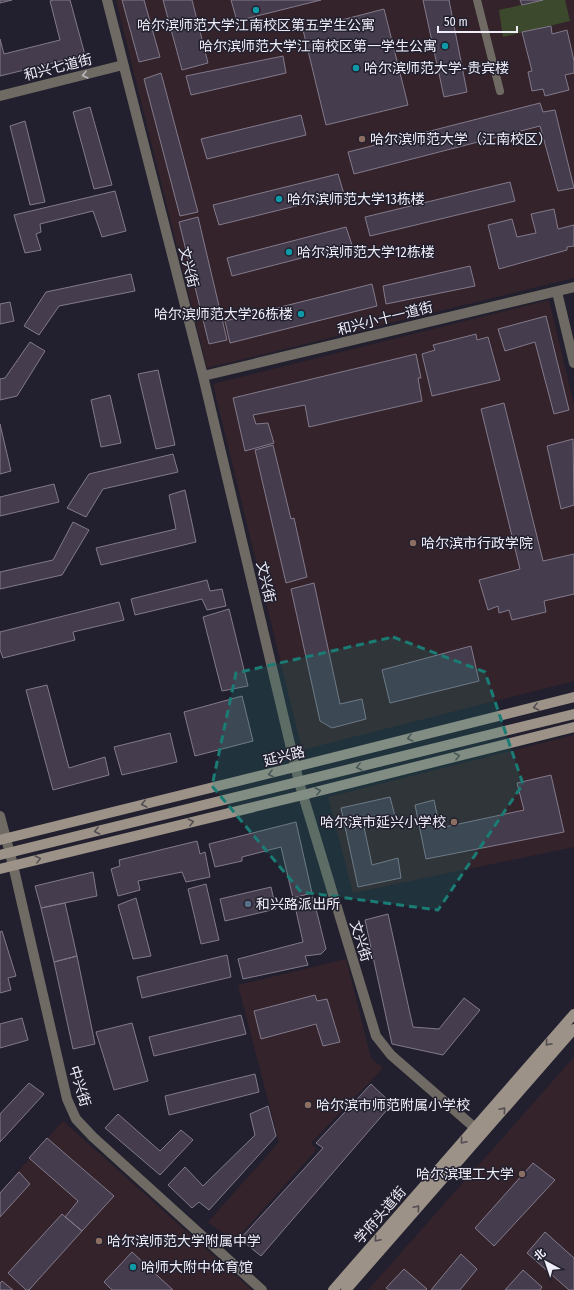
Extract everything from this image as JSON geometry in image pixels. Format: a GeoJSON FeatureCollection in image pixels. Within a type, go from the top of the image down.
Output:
{"type":"FeatureCollection","features":[{"type":"Feature","properties":{"kind":"main road","name":"延兴路"},"geometry":{"type":"LineString","coordinates":[[3,839],[296,768],[574,697]]}},
{"type":"Feature","properties":{"kind":"main road"},"geometry":{"type":"LineString","coordinates":[[5,854],[574,714]]}},
{"type":"Feature","properties":{"kind":"main road"},"geometry":{"type":"LineString","coordinates":[[0,869],[574,727]]}},
{"type":"Feature","properties":{"kind":"main road","name":"学府头道街"},"geometry":{"type":"LineString","coordinates":[[333,1290],[574,1014]]}},
{"type":"Feature","properties":{"kind":"main road","name":"学府头道街"},"geometry":{"type":"LineString","coordinates":[[346,1290],[574,1029]]}},
{"type":"Feature","properties":{"kind":"street","name":"文兴街"},"geometry":{"type":"LineString","coordinates":[[107,0],[203,376],[299,782],[376,1036],[391,1055],[475,1128]]}},
{"type":"Feature","properties":{"kind":"street"},"geometry":{"type":"LineString","coordinates":[[477,0],[500,91]]}},
{"type":"Feature","properties":{"kind":"street","name":"和兴七道街"},"geometry":{"type":"LineString","coordinates":[[0,96],[123,65]]}},
{"type":"Feature","properties":{"kind":"street","name":"和兴小十一道街"},"geometry":{"type":"LineString","coordinates":[[203,376],[574,287]]}},
{"type":"Feature","properties":{"kind":"street"},"geometry":{"type":"LineString","coordinates":[[557,292],[574,363]]}},
{"type":"Feature","properties":{"kind":"street","name":"中兴街"},"geometry":{"type":"LineString","coordinates":[[0,816],[5,854],[13,866],[67,1099],[76,1119],[93,1137],[262,1290]]}},
{"type":"Feature","properties":{"kind":"highlighted area"},"geometry":{"type":"Polygon","coordinates":[[[393,637],[485,672],[523,784],[438,910],[301,892],[212,786],[236,673],[393,637]]]}},
{"type":"Feature","properties":{"kind":"shaded area","name":"哈尔滨师范大学（江南校区）"},"geometry":{"type":"Polygon","coordinates":[[[116,0],[574,0],[574,278],[207,368],[116,0]]]}},
{"type":"Feature","properties":{"kind":"shaded area","name":"哈尔滨市行政学院"},"geometry":{"type":"Polygon","coordinates":[[[549,300],[574,404],[574,681],[302,750],[213,384],[549,300]]]}},
{"type":"Feature","properties":{"kind":"shaded area","name":"哈尔滨市延兴小学校"},"geometry":{"type":"Polygon","coordinates":[[[574,735],[574,847],[353,893],[328,797],[574,735]]]}},
{"type":"Feature","properties":{"kind":"shaded area","name":"哈尔滨市师范附属小学校"},"geometry":{"type":"Polygon","coordinates":[[[346,959],[371,1058],[383,1068],[311,1143],[317,1149],[234,1242],[208,1222],[279,1142],[238,985],[346,959]]]}},
{"type":"Feature","properties":{"kind":"shaded area","name":"哈尔滨理工大学"},"geometry":{"type":"Polygon","coordinates":[[[574,1057],[574,1290],[368,1290],[574,1057]]]}},
{"type":"Feature","properties":{"kind":"shaded area","name":"哈尔滨师范大学附属中学"},"geometry":{"type":"Polygon","coordinates":[[[63,1121],[252,1290],[0,1290],[0,1192],[63,1121]]]}},
{"type":"Feature","properties":{"kind":"green space"},"geometry":{"type":"Polygon","coordinates":[[[543,0],[565,0],[570,21],[503,37],[499,10],[543,0]]]}},
{"type":"Feature","properties":{"kind":"building"},"geometry":{"type":"Polygon","coordinates":[[[0,0],[12,0],[0,3],[0,0]]]}},
{"type":"Feature","properties":{"kind":"building"},"geometry":{"type":"Polygon","coordinates":[[[70,0],[85,55],[0,76],[0,39],[4,54],[60,40],[50,1],[70,0]]]}},
{"type":"Feature","properties":{"kind":"building"},"geometry":{"type":"Polygon","coordinates":[[[122,0],[144,0],[160,57],[139,62],[122,0]]]}},
{"type":"Feature","properties":{"kind":"building"},"geometry":{"type":"Polygon","coordinates":[[[163,0],[192,0],[208,63],[182,70],[163,0]]]}},
{"type":"Feature","properties":{"kind":"building","name":"哈尔滨师范大学江南校区第五学生公寓"},"geometry":{"type":"Polygon","coordinates":[[[231,0],[321,0],[237,21],[231,0]]]}},
{"type":"Feature","properties":{"kind":"building","name":"哈尔滨师范大学江南校区第一学生公寓"},"geometry":{"type":"Polygon","coordinates":[[[423,0],[449,0],[467,92],[444,97],[423,0]]]}},
{"type":"Feature","properties":{"kind":"building"},"geometry":{"type":"Polygon","coordinates":[[[520,0],[543,0],[522,5],[520,0]]]}},
{"type":"Feature","properties":{"kind":"building","name":"哈尔滨师范大学-贵宾楼"},"geometry":{"type":"Polygon","coordinates":[[[384,9],[408,105],[326,125],[303,30],[384,9]]]}},
{"type":"Feature","properties":{"kind":"building"},"geometry":{"type":"Polygon","coordinates":[[[551,26],[552,34],[567,30],[574,61],[574,73],[565,75],[569,90],[545,96],[543,89],[532,91],[528,72],[532,71],[522,32],[551,26]]]}},
{"type":"Feature","properties":{"kind":"building"},"geometry":{"type":"Polygon","coordinates":[[[283,56],[286,73],[191,95],[186,76],[283,56]]]}},
{"type":"Feature","properties":{"kind":"building"},"geometry":{"type":"Polygon","coordinates":[[[161,73],[198,212],[180,216],[144,79],[161,73]]]}},
{"type":"Feature","properties":{"kind":"building"},"geometry":{"type":"Polygon","coordinates":[[[540,103],[543,112],[555,110],[574,188],[558,191],[540,126],[354,174],[348,152],[540,103]]]}},
{"type":"Feature","properties":{"kind":"building"},"geometry":{"type":"Polygon","coordinates":[[[90,107],[112,185],[94,189],[73,112],[90,107]]]}},
{"type":"Feature","properties":{"kind":"building"},"geometry":{"type":"Polygon","coordinates":[[[301,115],[306,135],[207,159],[201,139],[301,115]]]}},
{"type":"Feature","properties":{"kind":"building"},"geometry":{"type":"Polygon","coordinates":[[[25,121],[45,202],[30,205],[10,126],[25,121]]]}},
{"type":"Feature","properties":{"kind":"building","name":"哈尔滨师范大学13栋楼"},"geometry":{"type":"Polygon","coordinates":[[[338,174],[344,194],[219,225],[213,205],[338,174]]]}},
{"type":"Feature","properties":{"kind":"building"},"geometry":{"type":"Polygon","coordinates":[[[510,182],[515,201],[370,236],[365,217],[510,182]]]}},
{"type":"Feature","properties":{"kind":"building"},"geometry":{"type":"Polygon","coordinates":[[[115,191],[126,231],[102,237],[93,211],[40,224],[41,232],[36,234],[41,250],[25,253],[14,215],[115,191]]]}},
{"type":"Feature","properties":{"kind":"building"},"geometry":{"type":"Polygon","coordinates":[[[554,209],[558,229],[574,225],[574,246],[567,247],[567,250],[499,269],[488,225],[512,219],[517,237],[536,233],[531,214],[554,209]]]}},
{"type":"Feature","properties":{"kind":"building"},"geometry":{"type":"Polygon","coordinates":[[[198,217],[227,340],[209,344],[179,222],[198,217]]]}},
{"type":"Feature","properties":{"kind":"building","name":"哈尔滨师范大学12栋楼"},"geometry":{"type":"Polygon","coordinates":[[[346,227],[352,245],[232,276],[227,258],[346,227]]]}},
{"type":"Feature","properties":{"kind":"building"},"geometry":{"type":"Polygon","coordinates":[[[470,266],[475,286],[386,304],[383,286],[470,266]]]}},
{"type":"Feature","properties":{"kind":"building"},"geometry":{"type":"Polygon","coordinates":[[[131,274],[135,291],[59,306],[39,335],[24,326],[46,292],[131,274]]]}},
{"type":"Feature","properties":{"kind":"building","name":"哈尔滨师范大学26栋楼"},"geometry":{"type":"Polygon","coordinates":[[[372,284],[377,306],[230,343],[225,321],[372,284]]]}},
{"type":"Feature","properties":{"kind":"building"},"geometry":{"type":"Polygon","coordinates":[[[10,302],[14,321],[0,324],[0,304],[10,302]]]}},
{"type":"Feature","properties":{"kind":"building"},"geometry":{"type":"Polygon","coordinates":[[[546,316],[569,410],[554,414],[535,342],[505,351],[498,329],[546,316]]]}},
{"type":"Feature","properties":{"kind":"building"},"geometry":{"type":"Polygon","coordinates":[[[476,334],[477,340],[488,337],[500,380],[432,396],[422,354],[435,350],[433,345],[476,334]]]}},
{"type":"Feature","properties":{"kind":"building"},"geometry":{"type":"Polygon","coordinates":[[[30,342],[45,351],[17,396],[0,400],[0,379],[5,378],[30,342]]]}},
{"type":"Feature","properties":{"kind":"building"},"geometry":{"type":"Polygon","coordinates":[[[416,354],[421,378],[418,378],[422,401],[309,427],[305,405],[253,415],[256,424],[268,423],[274,443],[245,451],[233,398],[416,354]]]}},
{"type":"Feature","properties":{"kind":"building"},"geometry":{"type":"Polygon","coordinates":[[[158,370],[175,445],[156,449],[138,374],[158,370]]]}},
{"type":"Feature","properties":{"kind":"building"},"geometry":{"type":"Polygon","coordinates":[[[110,395],[121,443],[101,447],[91,400],[110,395]]]}},
{"type":"Feature","properties":{"kind":"building"},"geometry":{"type":"Polygon","coordinates":[[[504,403],[543,561],[574,554],[574,594],[544,601],[546,612],[512,620],[509,610],[499,613],[498,606],[488,610],[479,580],[520,569],[481,409],[504,403]]]}},
{"type":"Feature","properties":{"kind":"building"},"geometry":{"type":"Polygon","coordinates":[[[0,424],[11,471],[0,474],[0,424]]]}},
{"type":"Feature","properties":{"kind":"building"},"geometry":{"type":"Polygon","coordinates":[[[573,439],[574,505],[561,509],[547,446],[573,439]]]}},
{"type":"Feature","properties":{"kind":"building"},"geometry":{"type":"Polygon","coordinates":[[[273,445],[291,519],[294,518],[307,577],[286,583],[255,450],[273,445]]]}},
{"type":"Feature","properties":{"kind":"building"},"geometry":{"type":"Polygon","coordinates":[[[173,454],[178,472],[103,489],[86,517],[67,508],[89,474],[173,454]]]}},
{"type":"Feature","properties":{"kind":"building"},"geometry":{"type":"Polygon","coordinates":[[[54,484],[59,502],[0,516],[0,497],[54,484]]]}},
{"type":"Feature","properties":{"kind":"building"},"geometry":{"type":"Polygon","coordinates":[[[185,490],[196,542],[101,565],[96,548],[176,529],[169,495],[185,490]]]}},
{"type":"Feature","properties":{"kind":"building"},"geometry":{"type":"Polygon","coordinates":[[[73,522],[89,530],[62,575],[0,589],[0,572],[53,560],[73,522]]]}},
{"type":"Feature","properties":{"kind":"building"},"geometry":{"type":"Polygon","coordinates":[[[207,580],[210,591],[222,589],[226,606],[207,610],[202,599],[135,615],[131,599],[207,580]]]}},
{"type":"Feature","properties":{"kind":"building"},"geometry":{"type":"Polygon","coordinates":[[[314,583],[340,704],[362,699],[366,719],[332,728],[320,721],[291,589],[314,583]]]}},
{"type":"Feature","properties":{"kind":"building"},"geometry":{"type":"Polygon","coordinates":[[[119,602],[124,620],[73,632],[75,640],[3,658],[0,650],[0,632],[119,602]]]}},
{"type":"Feature","properties":{"kind":"building"},"geometry":{"type":"Polygon","coordinates":[[[229,609],[248,686],[222,691],[203,617],[229,609]]]}},
{"type":"Feature","properties":{"kind":"building"},"geometry":{"type":"Polygon","coordinates":[[[471,646],[479,681],[390,703],[382,670],[471,646]]]}},
{"type":"Feature","properties":{"kind":"building"},"geometry":{"type":"Polygon","coordinates":[[[47,685],[69,768],[105,757],[109,775],[53,790],[26,690],[47,685]]]}},
{"type":"Feature","properties":{"kind":"building"},"geometry":{"type":"Polygon","coordinates":[[[242,696],[253,741],[195,756],[184,712],[242,696]]]}},
{"type":"Feature","properties":{"kind":"building"},"geometry":{"type":"Polygon","coordinates":[[[170,733],[177,762],[122,775],[114,747],[170,733]]]}},
{"type":"Feature","properties":{"kind":"building"},"geometry":{"type":"Polygon","coordinates":[[[551,775],[564,832],[426,859],[415,805],[434,800],[440,828],[524,810],[517,783],[551,775]]]}},
{"type":"Feature","properties":{"kind":"building"},"geometry":{"type":"Polygon","coordinates":[[[390,797],[396,820],[364,827],[372,865],[398,858],[401,878],[358,887],[341,808],[390,797]]]}},
{"type":"Feature","properties":{"kind":"building"},"geometry":{"type":"Polygon","coordinates":[[[296,822],[312,893],[293,898],[281,847],[242,857],[242,861],[215,867],[209,844],[296,822]]]}},
{"type":"Feature","properties":{"kind":"building"},"geometry":{"type":"Polygon","coordinates":[[[197,841],[200,854],[205,852],[210,877],[186,882],[182,872],[138,881],[140,890],[118,896],[111,869],[120,866],[119,860],[197,841]]]}},
{"type":"Feature","properties":{"kind":"building"},"geometry":{"type":"Polygon","coordinates":[[[93,872],[97,896],[41,908],[35,886],[93,872]]]}},
{"type":"Feature","properties":{"kind":"building"},"geometry":{"type":"Polygon","coordinates":[[[206,884],[219,940],[201,944],[188,889],[206,884]]]}},
{"type":"Feature","properties":{"kind":"building","name":"和兴路派出所"},"geometry":{"type":"Polygon","coordinates":[[[271,887],[276,909],[225,921],[220,899],[271,887]]]}},
{"type":"Feature","properties":{"kind":"building"},"geometry":{"type":"Polygon","coordinates":[[[313,897],[326,949],[321,954],[305,956],[308,965],[243,979],[238,959],[303,942],[294,902],[313,897]]]}},
{"type":"Feature","properties":{"kind":"building"},"geometry":{"type":"Polygon","coordinates":[[[136,898],[151,956],[133,959],[118,905],[136,898]]]}},
{"type":"Feature","properties":{"kind":"building"},"geometry":{"type":"Polygon","coordinates":[[[65,903],[77,956],[54,962],[41,908],[65,903]]]}},
{"type":"Feature","properties":{"kind":"building"},"geometry":{"type":"Polygon","coordinates":[[[388,914],[413,1027],[439,1029],[464,998],[480,1010],[443,1055],[392,1044],[365,920],[388,914]]]}},
{"type":"Feature","properties":{"kind":"building"},"geometry":{"type":"Polygon","coordinates":[[[2,931],[16,976],[8,978],[11,990],[0,993],[0,932],[2,931]]]}},
{"type":"Feature","properties":{"kind":"building"},"geometry":{"type":"Polygon","coordinates":[[[227,955],[231,977],[142,998],[137,977],[227,955]]]}},
{"type":"Feature","properties":{"kind":"building"},"geometry":{"type":"Polygon","coordinates":[[[77,956],[95,1044],[73,1049],[54,962],[77,956]]]}},
{"type":"Feature","properties":{"kind":"building"},"geometry":{"type":"Polygon","coordinates":[[[315,995],[317,1001],[327,999],[340,1042],[323,1046],[316,1024],[261,1039],[254,1011],[315,995]]]}},
{"type":"Feature","properties":{"kind":"building"},"geometry":{"type":"Polygon","coordinates":[[[241,1015],[246,1034],[154,1056],[149,1037],[241,1015]]]}},
{"type":"Feature","properties":{"kind":"building"},"geometry":{"type":"Polygon","coordinates":[[[22,1018],[28,1040],[0,1048],[0,1024],[22,1018]]]}},
{"type":"Feature","properties":{"kind":"building"},"geometry":{"type":"Polygon","coordinates":[[[132,1023],[148,1081],[114,1090],[96,1032],[132,1023]]]}},
{"type":"Feature","properties":{"kind":"building"},"geometry":{"type":"Polygon","coordinates":[[[255,1074],[259,1092],[169,1115],[165,1096],[255,1074]]]}},
{"type":"Feature","properties":{"kind":"building"},"geometry":{"type":"Polygon","coordinates":[[[29,1083],[44,1094],[0,1142],[0,1114],[29,1083]]]}},
{"type":"Feature","properties":{"kind":"building"},"geometry":{"type":"Polygon","coordinates":[[[371,1084],[392,1104],[261,1256],[240,1239],[323,1148],[316,1143],[371,1084]]]}},
{"type":"Feature","properties":{"kind":"building"},"geometry":{"type":"Polygon","coordinates":[[[268,1106],[276,1136],[209,1210],[199,1202],[192,1208],[168,1185],[185,1167],[203,1186],[255,1135],[250,1114],[268,1106]]]}},
{"type":"Feature","properties":{"kind":"building"},"geometry":{"type":"Polygon","coordinates":[[[118,1114],[160,1151],[181,1130],[193,1140],[160,1175],[105,1128],[118,1114]]]}},
{"type":"Feature","properties":{"kind":"building"},"geometry":{"type":"Polygon","coordinates":[[[47,1138],[114,1196],[82,1231],[65,1217],[78,1201],[29,1158],[47,1138]]]}},
{"type":"Feature","properties":{"kind":"building"},"geometry":{"type":"Polygon","coordinates":[[[533,1163],[555,1180],[494,1246],[475,1228],[533,1163]]]}},
{"type":"Feature","properties":{"kind":"building"},"geometry":{"type":"Polygon","coordinates":[[[19,1172],[30,1184],[0,1217],[0,1193],[19,1172]]]}},
{"type":"Feature","properties":{"kind":"building"},"geometry":{"type":"Polygon","coordinates":[[[62,1214],[82,1231],[29,1290],[26,1290],[8,1273],[62,1214]]]}},
{"type":"Feature","properties":{"kind":"building"},"geometry":{"type":"Polygon","coordinates":[[[545,1232],[574,1258],[574,1290],[569,1290],[527,1253],[545,1232]]]}},
{"type":"Feature","properties":{"kind":"building","name":"哈师大附中体育馆"},"geometry":{"type":"Polygon","coordinates":[[[132,1252],[173,1290],[112,1290],[104,1282],[132,1252]]]}},
{"type":"Feature","properties":{"kind":"building"},"geometry":{"type":"Polygon","coordinates":[[[461,1254],[477,1269],[460,1290],[431,1290],[461,1254]]]}},
{"type":"Feature","properties":{"kind":"building"},"geometry":{"type":"Polygon","coordinates":[[[404,1269],[427,1289],[389,1290],[386,1288],[404,1269]]]}},
{"type":"Feature","properties":{"kind":"building"},"geometry":{"type":"Polygon","coordinates":[[[523,1270],[542,1287],[540,1290],[505,1290],[523,1270]]]}},
{"type":"Feature","properties":{"kind":"building"},"geometry":{"type":"Polygon","coordinates":[[[2,1281],[13,1290],[0,1290],[0,1283],[2,1281]]]}},
{"type":"Feature","properties":{"kind":"place","name":"哈尔滨师范大学江南校区第五学生公寓"},"geometry":{"type":"Point","coordinates":[256,10]}},
{"type":"Feature","properties":{"kind":"place","name":"哈尔滨师范大学江南校区第一学生公寓"},"geometry":{"type":"Point","coordinates":[445,46]}},
{"type":"Feature","properties":{"kind":"place","name":"哈尔滨师范大学-贵宾楼"},"geometry":{"type":"Point","coordinates":[356,68]}},
{"type":"Feature","properties":{"kind":"place","name":"哈尔滨师范大学（江南校区）"},"geometry":{"type":"Point","coordinates":[362,139]}},
{"type":"Feature","properties":{"kind":"place","name":"哈尔滨师范大学13栋楼"},"geometry":{"type":"Point","coordinates":[279,199]}},
{"type":"Feature","properties":{"kind":"place","name":"哈尔滨师范大学12栋楼"},"geometry":{"type":"Point","coordinates":[289,252]}},
{"type":"Feature","properties":{"kind":"place","name":"哈尔滨师范大学26栋楼"},"geometry":{"type":"Point","coordinates":[301,314]}},
{"type":"Feature","properties":{"kind":"place","name":"哈尔滨市行政学院"},"geometry":{"type":"Point","coordinates":[413,543]}},
{"type":"Feature","properties":{"kind":"place","name":"哈尔滨市延兴小学校"},"geometry":{"type":"Point","coordinates":[454,822]}},
{"type":"Feature","properties":{"kind":"place","name":"和兴路派出所"},"geometry":{"type":"Point","coordinates":[248,904]}},
{"type":"Feature","properties":{"kind":"place","name":"哈尔滨市师范附属小学校"},"geometry":{"type":"Point","coordinates":[308,1105]}},
{"type":"Feature","properties":{"kind":"place","name":"哈尔滨理工大学"},"geometry":{"type":"Point","coordinates":[522,1174]}},
{"type":"Feature","properties":{"kind":"place","name":"哈尔滨师范大学附属中学"},"geometry":{"type":"Point","coordinates":[99,1241]}},
{"type":"Feature","properties":{"kind":"place","name":"哈师大附中体育馆"},"geometry":{"type":"Point","coordinates":[133,1267]}}]}
